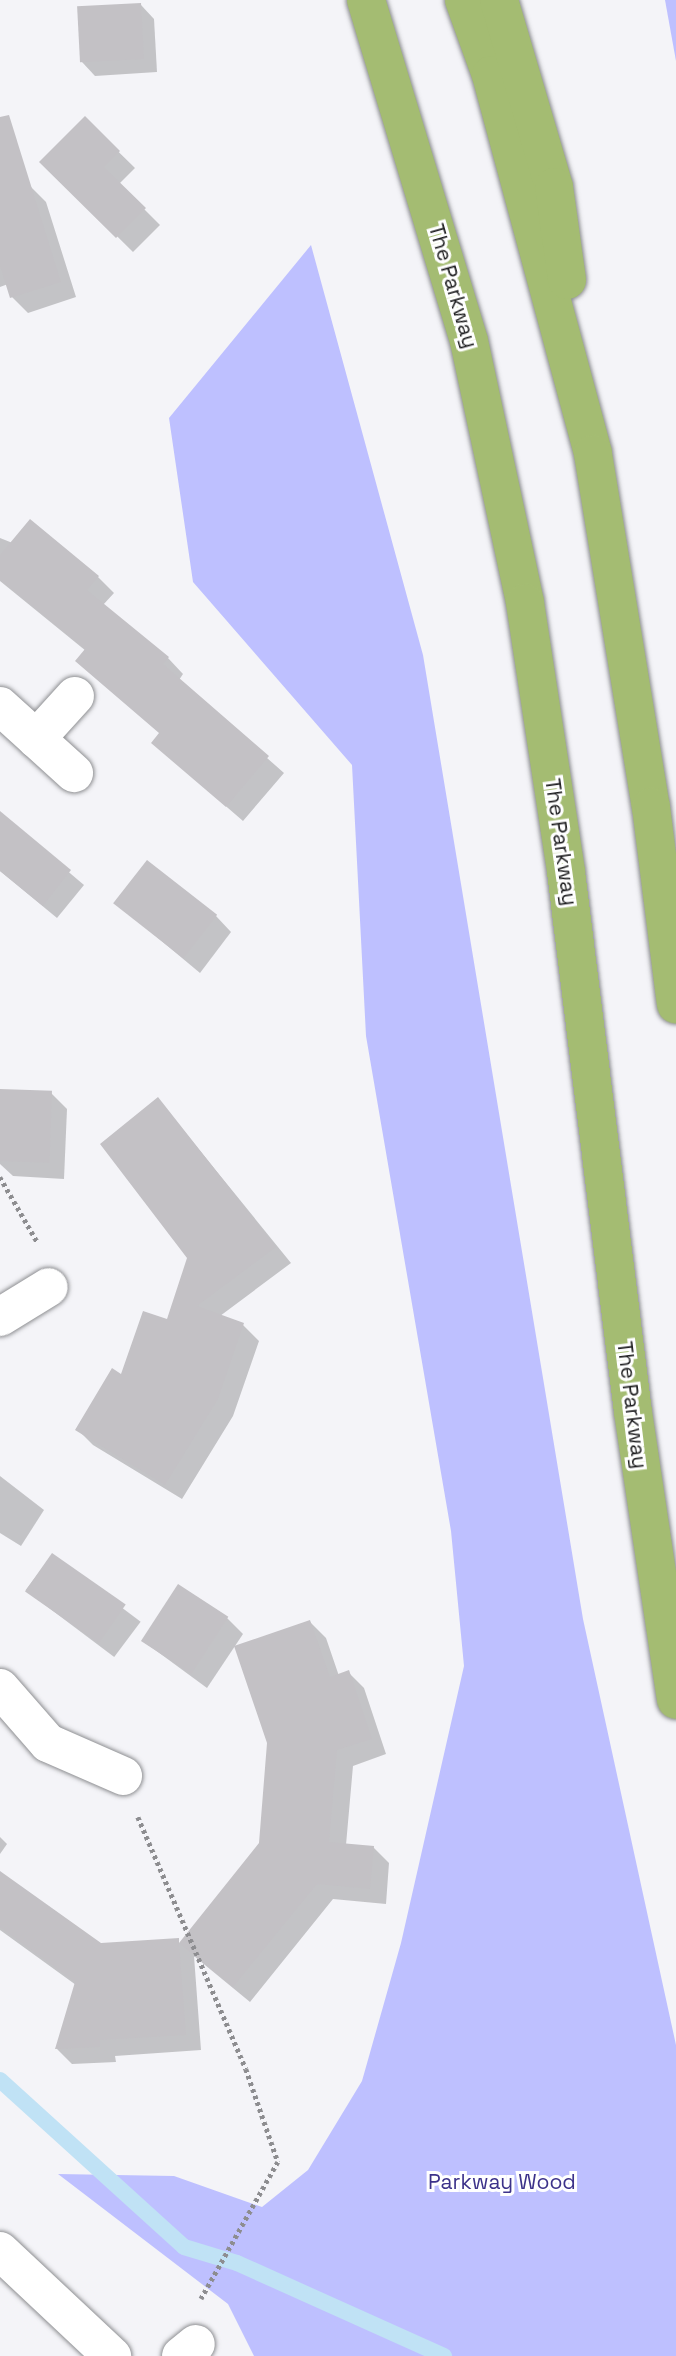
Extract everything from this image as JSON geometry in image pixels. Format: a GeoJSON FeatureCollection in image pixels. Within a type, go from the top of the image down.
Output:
{"type":"FeatureCollection","features":[{"type":"Feature","properties":{"kind":"highway","name":"The Parkway"},"geometry":{"type":"LineString","coordinates":[[366,0],[469,341],[525,603],[566,872],[633,1412],[676,1700]]}},
{"type":"Feature","properties":{"kind":"highway"},"geometry":{"type":"LineString","coordinates":[[464,0],[491,75],[593,454]]}},
{"type":"Feature","properties":{"kind":"highway"},"geometry":{"type":"LineString","coordinates":[[499,0],[554,187],[593,454],[651,807],[676,1004]]}},
{"type":"Feature","properties":{"kind":"street"},"geometry":{"type":"LineString","coordinates":[[36,740],[75,696]]}},
{"type":"Feature","properties":{"kind":"street"},"geometry":{"type":"LineString","coordinates":[[0,706],[74,773]]}},
{"type":"Feature","properties":{"kind":"street"},"geometry":{"type":"LineString","coordinates":[[0,1317],[48,1287]]}},
{"type":"Feature","properties":{"kind":"street"},"geometry":{"type":"LineString","coordinates":[[0,1688],[48,1743],[123,1776]]}},
{"type":"Feature","properties":{"kind":"street"},"geometry":{"type":"LineString","coordinates":[[0,2251],[113,2356]]}},
{"type":"Feature","properties":{"kind":"path"},"geometry":{"type":"LineString","coordinates":[[0,1177],[48,1259],[48,1287]]}},
{"type":"Feature","properties":{"kind":"path"},"geometry":{"type":"LineString","coordinates":[[123,1776],[246,2069],[278,2162],[231,2248],[216,2269]]}},
{"type":"Feature","properties":{"kind":"green space"},"geometry":{"type":"Polygon","coordinates":[[[665,0],[676,0],[676,61],[665,0]]]}},
{"type":"Feature","properties":{"kind":"green space","name":"Parkway Wood"},"geometry":{"type":"Polygon","coordinates":[[[311,245],[423,655],[583,1619],[676,2045],[676,2356],[254,2356],[228,2304],[58,2174],[174,2176],[262,2207],[308,2170],[362,2081],[401,1943],[464,1666],[451,1531],[366,1036],[352,765],[193,582],[169,418],[311,245]]]}},
{"type":"Feature","properties":{"kind":"building"},"geometry":{"type":"Polygon","coordinates":[[[141,3],[144,59],[80,62],[77,6],[141,3]]]}},
{"type":"Feature","properties":{"kind":"building"},"geometry":{"type":"Polygon","coordinates":[[[9,115],[61,282],[10,298],[0,266],[0,117],[9,115]]]}},
{"type":"Feature","properties":{"kind":"building"},"geometry":{"type":"Polygon","coordinates":[[[85,116],[120,151],[104,167],[146,208],[116,238],[39,162],[85,116]]]}},
{"type":"Feature","properties":{"kind":"building"},"geometry":{"type":"Polygon","coordinates":[[[30,519],[99,576],[87,590],[169,657],[163,664],[269,756],[226,807],[151,743],[159,733],[75,661],[85,649],[0,580],[0,555],[30,519]]]}},
{"type":"Feature","properties":{"kind":"building"},"geometry":{"type":"Polygon","coordinates":[[[0,811],[71,870],[43,906],[0,871],[0,811]]]}},
{"type":"Feature","properties":{"kind":"building"},"geometry":{"type":"Polygon","coordinates":[[[147,860],[217,915],[183,958],[113,903],[147,860]]]}},
{"type":"Feature","properties":{"kind":"building"},"geometry":{"type":"Polygon","coordinates":[[[0,1089],[52,1091],[49,1163],[0,1161],[0,1089]]]}},
{"type":"Feature","properties":{"kind":"building"},"geometry":{"type":"Polygon","coordinates":[[[158,1097],[276,1247],[197,1306],[244,1323],[218,1399],[165,1485],[75,1430],[112,1368],[121,1374],[143,1311],[167,1319],[187,1258],[100,1144],[158,1097]]]}},
{"type":"Feature","properties":{"kind":"building"},"geometry":{"type":"Polygon","coordinates":[[[52,1553],[126,1605],[99,1643],[25,1592],[52,1553]]]}},
{"type":"Feature","properties":{"kind":"building"},"geometry":{"type":"Polygon","coordinates":[[[178,1584],[228,1617],[191,1674],[141,1641],[178,1584]]]}},
{"type":"Feature","properties":{"kind":"building"},"geometry":{"type":"Polygon","coordinates":[[[310,1620],[330,1677],[349,1670],[372,1739],[337,1750],[329,1842],[374,1846],[370,1889],[317,1884],[233,1987],[179,1943],[259,1843],[267,1743],[234,1646],[310,1620]]]}},
{"type":"Feature","properties":{"kind":"building"},"geometry":{"type":"Polygon","coordinates":[[[0,1871],[101,1943],[179,1938],[186,2035],[100,2040],[100,2047],[55,2049],[75,1982],[0,1927],[0,1871]]]}},
{"type":"Feature","properties":{"kind":"waterway"},"geometry":{"type":"LineString","coordinates":[[0,2080],[184,2247],[237,2263],[444,2356]]}}]}
